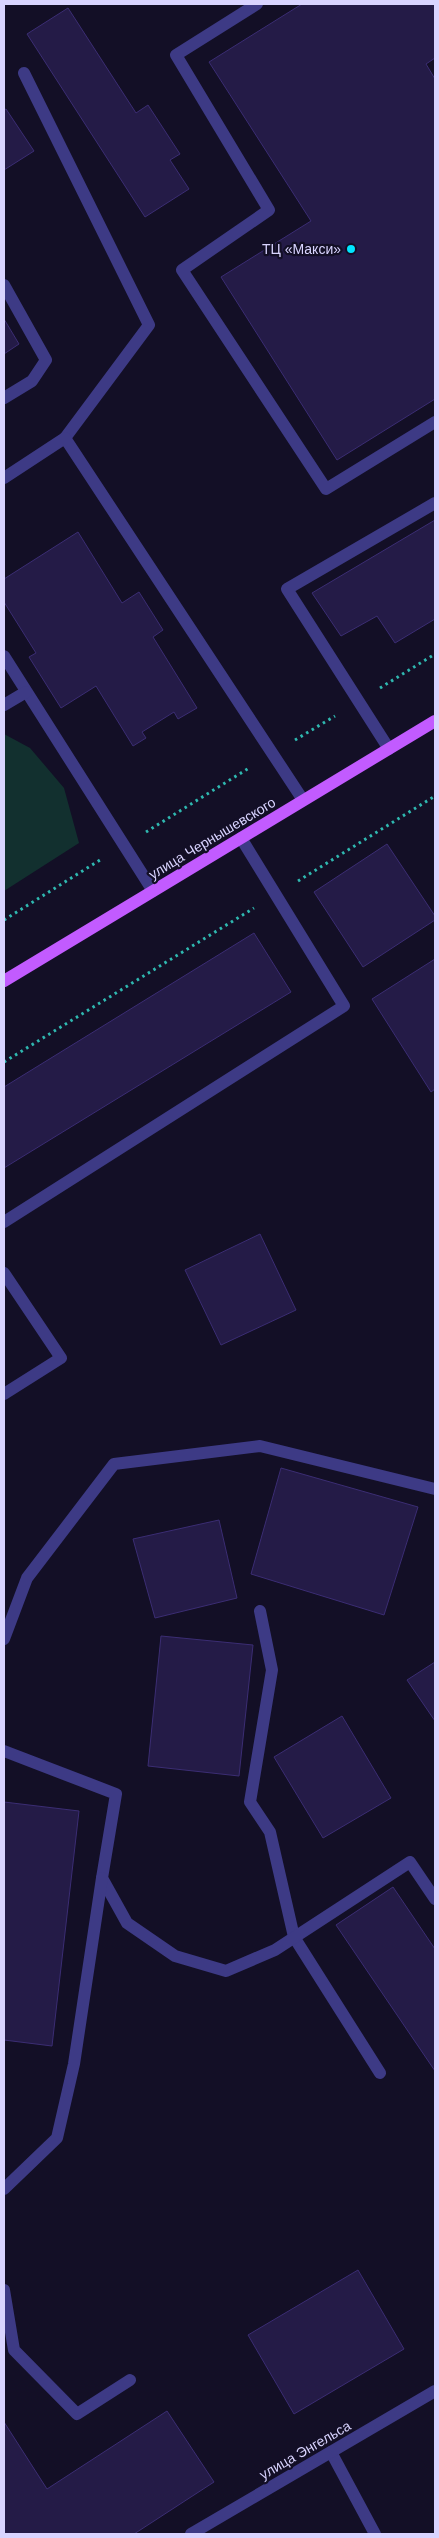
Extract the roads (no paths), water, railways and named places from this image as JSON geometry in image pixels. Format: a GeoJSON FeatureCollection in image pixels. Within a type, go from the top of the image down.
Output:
{"type":"FeatureCollection","features":[{"type":"Feature","properties":{"kind":"main road","name":"улица Чернышевского"},"geometry":{"type":"LineString","coordinates":[[4,981],[435,721]]}},
{"type":"Feature","properties":{"kind":"street"},"geometry":{"type":"LineString","coordinates":[[258,4],[176,55],[269,210],[182,270],[326,490],[435,422]]}},
{"type":"Feature","properties":{"kind":"street"},"geometry":{"type":"LineString","coordinates":[[4,478],[65,438],[149,324],[24,73]]}},
{"type":"Feature","properties":{"kind":"street"},"geometry":{"type":"LineString","coordinates":[[4,285],[46,360],[32,381],[4,398]]}},
{"type":"Feature","properties":{"kind":"street"},"geometry":{"type":"LineString","coordinates":[[65,438],[303,800]]}},
{"type":"Feature","properties":{"kind":"street"},"geometry":{"type":"LineString","coordinates":[[389,749],[287,589],[435,503]]}},
{"type":"Feature","properties":{"kind":"street"},"geometry":{"type":"LineString","coordinates":[[4,656],[153,891]]}},
{"type":"Feature","properties":{"kind":"street"},"geometry":{"type":"LineString","coordinates":[[4,705],[26,692]]}},
{"type":"Feature","properties":{"kind":"street"},"geometry":{"type":"LineString","coordinates":[[4,1222],[344,1006],[241,838]]}},
{"type":"Feature","properties":{"kind":"street"},"geometry":{"type":"LineString","coordinates":[[4,1273],[61,1358],[4,1394]]}},
{"type":"Feature","properties":{"kind":"street"},"geometry":{"type":"LineString","coordinates":[[4,1639],[26,1578],[114,1464],[260,1446],[435,1489]]}},
{"type":"Feature","properties":{"kind":"street"},"geometry":{"type":"LineString","coordinates":[[260,1611],[272,1670],[250,1802],[270,1832],[294,1937],[380,2073]]}},
{"type":"Feature","properties":{"kind":"street"},"geometry":{"type":"LineString","coordinates":[[4,1752],[116,1794],[74,2064],[57,2138],[4,2189]]}},
{"type":"Feature","properties":{"kind":"street"},"geometry":{"type":"LineString","coordinates":[[102,1878],[127,1923],[175,1956],[226,1971],[275,1950],[410,1862],[435,1899]]}},
{"type":"Feature","properties":{"kind":"street"},"geometry":{"type":"LineString","coordinates":[[4,2290],[14,2350],[78,2414],[130,2380]]}},
{"type":"Feature","properties":{"kind":"street","name":"улица Энгельса"},"geometry":{"type":"LineString","coordinates":[[191,2534],[435,2391]]}},
{"type":"Feature","properties":{"kind":"street"},"geometry":{"type":"LineString","coordinates":[[331,2452],[376,2534]]}},
{"type":"Feature","properties":{"kind":"place","name":"ТЦ «Макси»"},"geometry":{"type":"Point","coordinates":[351,249]}}]}
